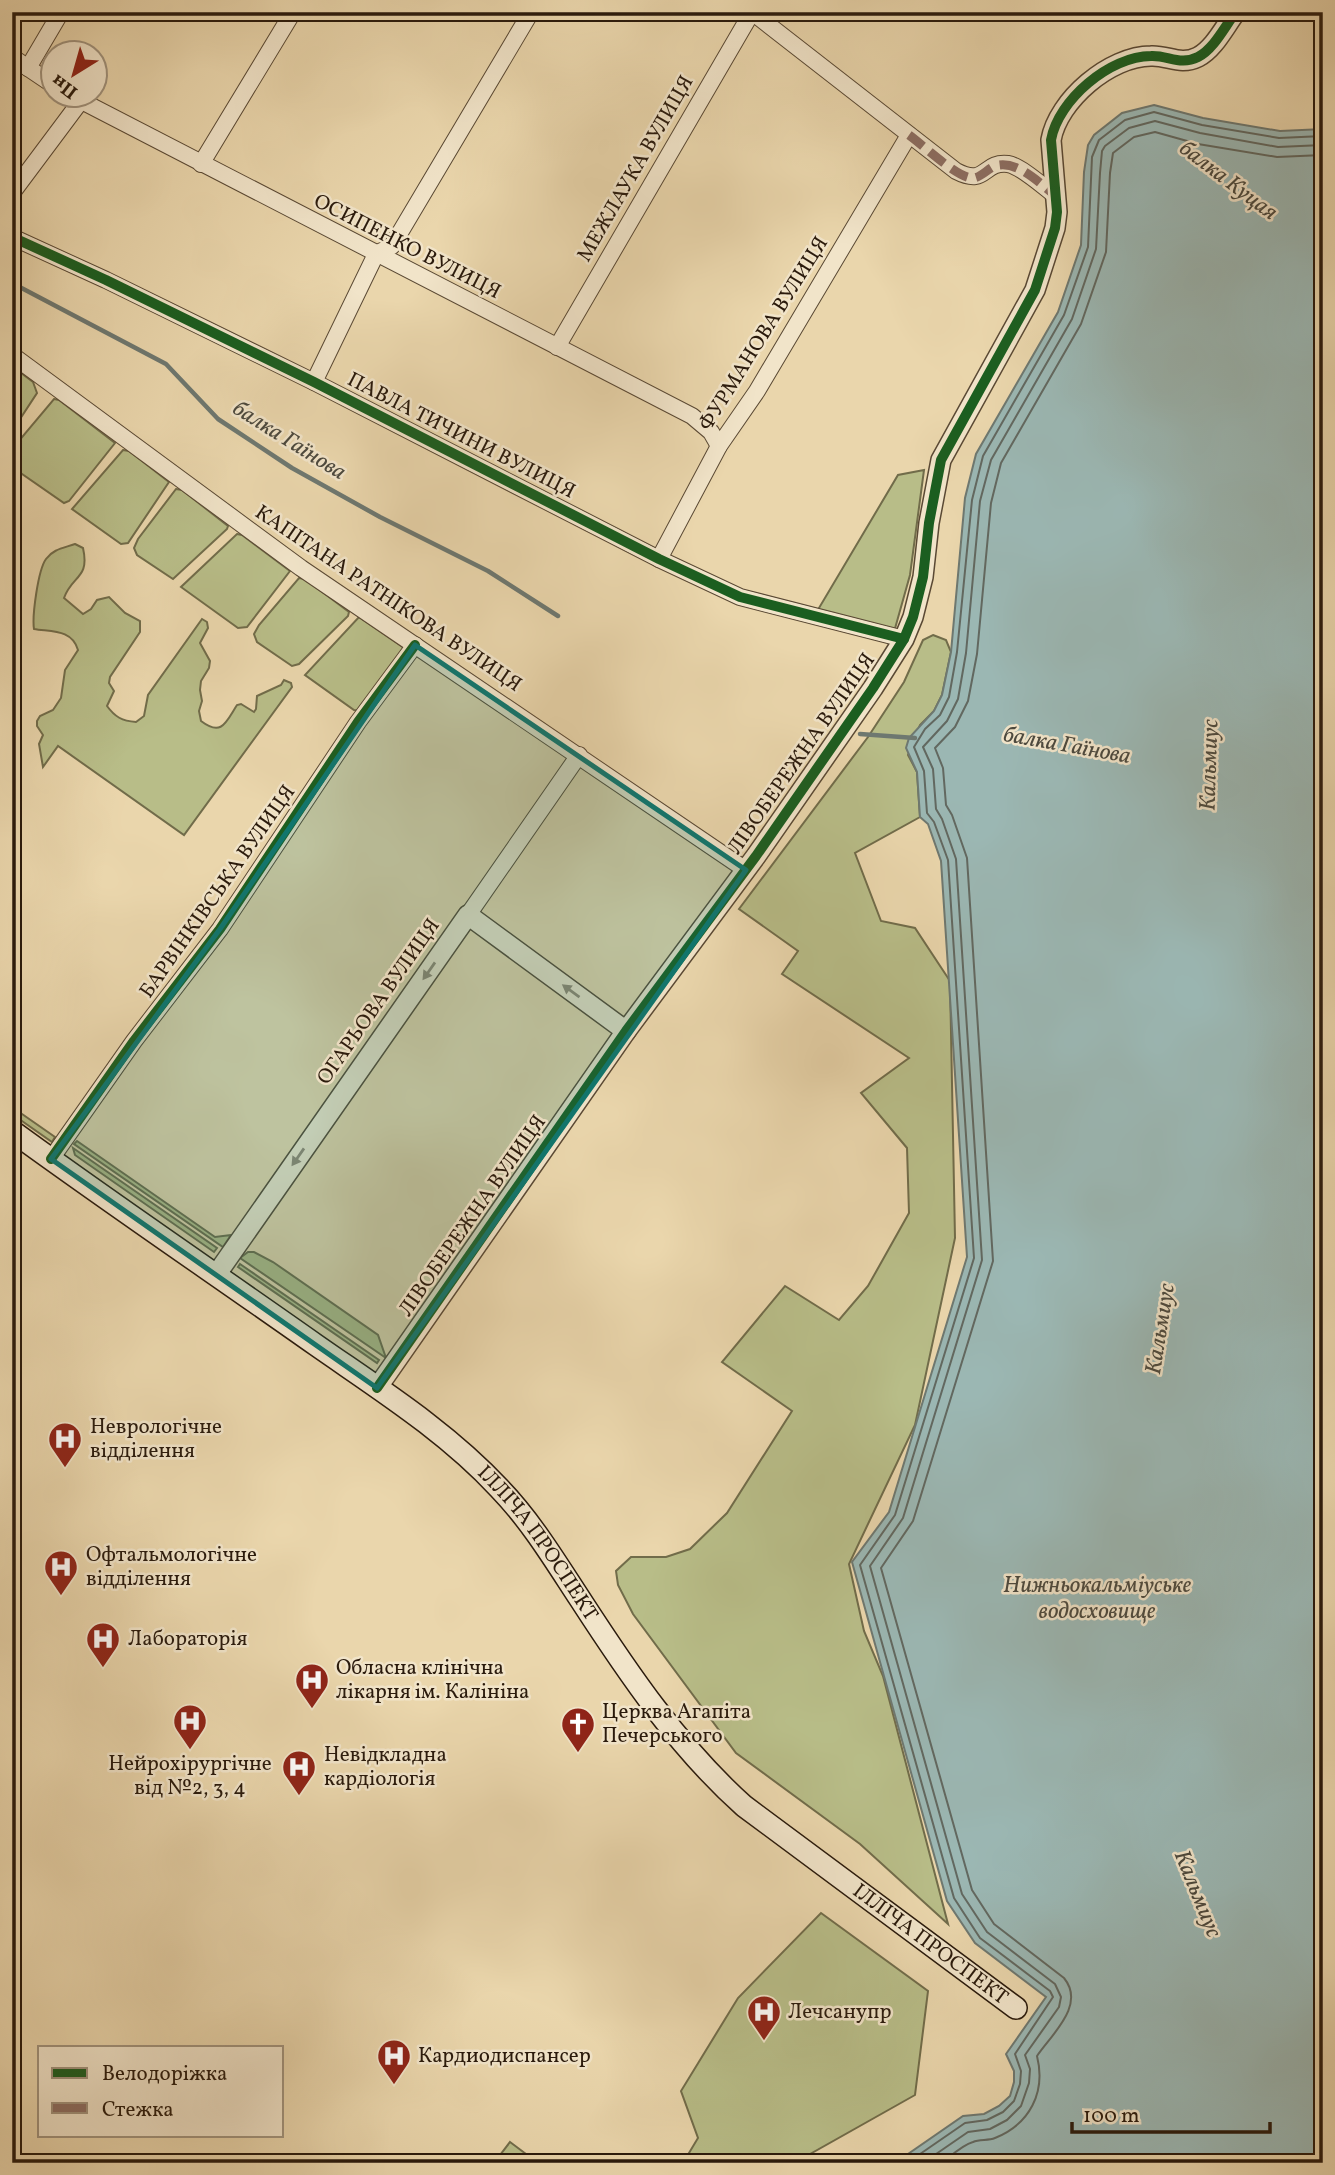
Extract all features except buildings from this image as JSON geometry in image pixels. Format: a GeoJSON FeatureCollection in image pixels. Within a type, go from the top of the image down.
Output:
{"type":"FeatureCollection","features":[{"type":"Feature","properties":{"kind":"main road","name":"ІЛЛІЧА ПРОСПЕКТ"},"geometry":{"type":"LineString","coordinates":[[12,1131],[377,1388],[440,1434],[477,1466],[527,1520],[643,1692],[691,1754],[715,1780],[744,1806],[1016,2008]]}},
{"type":"Feature","properties":{"kind":"street"},"geometry":{"type":"LineString","coordinates":[[28,68],[61,12]]}},
{"type":"Feature","properties":{"kind":"street"},"geometry":{"type":"LineString","coordinates":[[201,164],[293,12]]}},
{"type":"Feature","properties":{"kind":"street"},"geometry":{"type":"LineString","coordinates":[[314,382],[376,254],[392,246],[531,12]]}},
{"type":"Feature","properties":{"kind":"street"},"geometry":{"type":"LineString","coordinates":[[752,12],[956,171],[970,178],[998,165],[1011,164],[1056,196]]}},
{"type":"Feature","properties":{"kind":"street","name":"МЕЖЛАУКА ВУЛИЦЯ"},"geometry":{"type":"LineString","coordinates":[[557,347],[752,12]]}},
{"type":"Feature","properties":{"kind":"street","name":"ЛІВОБЕРЕЖНА ВУЛИЦЯ"},"geometry":{"type":"LineString","coordinates":[[377,1388],[626,1031],[746,870],[904,639],[923,578],[929,523],[941,460],[1035,290],[1055,228],[1056,196],[1051,154],[1053,130],[1081,90],[1110,67],[1153,55],[1173,61],[1199,56],[1207,51],[1236,12]]}},
{"type":"Feature","properties":{"kind":"street"},"geometry":{"type":"LineString","coordinates":[[12,57],[38,75]]}},
{"type":"Feature","properties":{"kind":"street"},"geometry":{"type":"LineString","coordinates":[[12,193],[68,108]]}},
{"type":"Feature","properties":{"kind":"street","name":"ОСИПЕНКО ВУЛИЦЯ"},"geometry":{"type":"LineString","coordinates":[[92,108],[692,416],[711,432],[719,446]]}},
{"type":"Feature","properties":{"kind":"street","name":"ФУРМАНОВА ВУЛИЦЯ"},"geometry":{"type":"LineString","coordinates":[[659,559],[719,446],[757,391],[909,135]]}},
{"type":"Feature","properties":{"kind":"street","name":"ПАВЛА ТИЧИНИ ВУЛИЦЯ"},"geometry":{"type":"LineString","coordinates":[[12,237],[106,279],[659,559],[740,597],[904,639]]}},
{"type":"Feature","properties":{"kind":"street","name":"КАПІТАНА РАТНІКОВА ВУЛИЦЯ"},"geometry":{"type":"LineString","coordinates":[[12,355],[301,568],[746,870]]}},
{"type":"Feature","properties":{"kind":"street","name":"БАРВІНКІВСЬКА ВУЛИЦЯ"},"geometry":{"type":"LineString","coordinates":[[51,1159],[134,1041],[220,929],[358,722],[415,645]]}},
{"type":"Feature","properties":{"kind":"street","name":"ОГАРЬОВА ВУЛИЦЯ"},"geometry":{"type":"LineString","coordinates":[[216,1275],[579,755]]}},
{"type":"Feature","properties":{"kind":"street"},"geometry":{"type":"LineString","coordinates":[[468,915],[626,1031]]}},
{"type":"Feature","properties":{"kind":"highlighted area"},"geometry":{"type":"Polygon","coordinates":[[[415,645],[746,870],[377,1388],[51,1159],[220,929],[415,645]]]}},
{"type":"Feature","properties":{"kind":"green space"},"geometry":{"type":"Polygon","coordinates":[[[12,366],[33,382],[37,393],[18,422],[12,423],[12,366]]]}},
{"type":"Feature","properties":{"kind":"green space"},"geometry":{"type":"Polygon","coordinates":[[[54,399],[59,400],[115,443],[69,501],[64,503],[12,467],[12,449],[54,399]]]}},
{"type":"Feature","properties":{"kind":"green space"},"geometry":{"type":"Polygon","coordinates":[[[123,450],[129,451],[169,482],[128,543],[121,544],[72,509],[123,450]]]}},
{"type":"Feature","properties":{"kind":"green space"},"geometry":{"type":"Polygon","coordinates":[[[924,470],[910,575],[894,632],[816,613],[898,475],[924,470]]]}},
{"type":"Feature","properties":{"kind":"green space"},"geometry":{"type":"Polygon","coordinates":[[[176,489],[182,490],[228,526],[173,579],[137,555],[134,548],[176,489]]]}},
{"type":"Feature","properties":{"kind":"green space"},"geometry":{"type":"Polygon","coordinates":[[[237,534],[290,571],[247,627],[238,628],[181,587],[237,534]]]}},
{"type":"Feature","properties":{"kind":"green space"},"geometry":{"type":"Polygon","coordinates":[[[75,544],[83,548],[84,566],[64,598],[83,614],[91,609],[97,600],[109,597],[125,613],[140,621],[140,632],[110,677],[109,683],[114,691],[107,706],[119,718],[136,722],[144,716],[148,695],[202,619],[207,622],[208,628],[200,643],[210,661],[201,681],[201,721],[214,728],[219,727],[226,722],[237,705],[241,704],[254,712],[257,696],[281,685],[284,680],[291,683],[292,687],[184,835],[58,746],[43,767],[39,744],[43,735],[37,721],[40,716],[53,710],[61,698],[65,670],[78,650],[66,635],[34,629],[36,593],[46,559],[55,551],[75,544]]]}},
{"type":"Feature","properties":{"kind":"green space"},"geometry":{"type":"Polygon","coordinates":[[[299,578],[305,579],[349,612],[299,664],[292,666],[257,642],[254,634],[299,578]]]}},
{"type":"Feature","properties":{"kind":"green space"},"geometry":{"type":"Polygon","coordinates":[[[359,617],[404,648],[359,711],[305,675],[359,617]]]}},
{"type":"Feature","properties":{"kind":"green space"},"geometry":{"type":"Polygon","coordinates":[[[933,635],[946,640],[951,652],[942,695],[934,711],[920,725],[908,755],[917,772],[920,817],[855,853],[881,921],[915,928],[950,981],[955,1238],[915,1425],[849,1564],[864,1631],[883,1676],[948,1924],[860,1844],[736,1753],[633,1614],[618,1585],[616,1571],[631,1557],[666,1557],[690,1549],[727,1513],[792,1411],[722,1362],[785,1286],[839,1320],[868,1286],[909,1213],[907,1148],[861,1093],[909,1058],[782,974],[798,951],[739,909],[868,737],[904,682],[923,640],[933,635]]]}},
{"type":"Feature","properties":{"kind":"green space"},"geometry":{"type":"Polygon","coordinates":[[[12,1107],[55,1137],[52,1142],[12,1114],[12,1107]]]}},
{"type":"Feature","properties":{"kind":"green space"},"geometry":{"type":"Polygon","coordinates":[[[77,1141],[215,1237],[231,1235],[223,1247],[74,1144],[77,1141]]]}},
{"type":"Feature","properties":{"kind":"green space"},"geometry":{"type":"Polygon","coordinates":[[[73,1148],[217,1248],[214,1252],[75,1155],[73,1148]]]}},
{"type":"Feature","properties":{"kind":"green space"},"geometry":{"type":"Polygon","coordinates":[[[248,1252],[254,1252],[273,1262],[378,1335],[386,1358],[240,1258],[248,1252]]]}},
{"type":"Feature","properties":{"kind":"green space"},"geometry":{"type":"Polygon","coordinates":[[[240,1264],[379,1360],[377,1363],[238,1267],[240,1264]]]}},
{"type":"Feature","properties":{"kind":"green space"},"geometry":{"type":"Polygon","coordinates":[[[821,1913],[928,1991],[915,2095],[794,2163],[683,2163],[698,2138],[681,2091],[738,1998],[821,1913]]]}},
{"type":"Feature","properties":{"kind":"green space"},"geometry":{"type":"Polygon","coordinates":[[[510,2142],[538,2163],[494,2163],[510,2142]]]}},
{"type":"Feature","properties":{"kind":"water","name":"Нижньокальміуське водосховище"},"geometry":{"type":"Polygon","coordinates":[[[1154,105],[1203,118],[1280,131],[1323,129],[1323,2163],[895,2163],[963,2116],[984,2114],[1010,2096],[1014,2071],[1006,2054],[1046,1997],[975,1943],[947,1901],[852,1562],[889,1512],[967,1257],[941,861],[928,824],[920,817],[917,772],[906,748],[909,738],[934,711],[942,695],[951,652],[965,498],[976,454],[1058,312],[1081,245],[1084,172],[1088,145],[1094,135],[1122,113],[1154,105]]]}},
{"type":"Feature","properties":{"kind":"waterway","name":"балка Гаїнова"},"geometry":{"type":"LineString","coordinates":[[12,283],[166,364],[218,419],[292,468],[380,517],[488,571],[558,616]]}},
{"type":"Feature","properties":{"kind":"waterway"},"geometry":{"type":"LineString","coordinates":[[860,734],[915,738]]}},
{"type":"Feature","properties":{"kind":"marked path"},"geometry":{"type":"LineString","coordinates":[[909,135],[964,176],[974,178],[995,166],[1012,166],[1028,174],[1056,196]]}},
{"type":"Feature","properties":{"kind":"cycle path"},"geometry":{"type":"LineString","coordinates":[[377,1388],[626,1031],[756,856],[904,639],[913,617],[923,577],[929,523],[941,460],[1035,290],[1055,228],[1057,212],[1051,140],[1064,110],[1088,83],[1119,64],[1151,56],[1180,60],[1198,57],[1214,43],[1236,12]]}},
{"type":"Feature","properties":{"kind":"cycle path"},"geometry":{"type":"LineString","coordinates":[[12,237],[314,382],[659,559],[740,597],[904,639]]}},
{"type":"Feature","properties":{"kind":"cycle path"},"geometry":{"type":"LineString","coordinates":[[51,1159],[134,1041],[220,929],[358,722],[415,645]]}},
{"type":"Feature","properties":{"kind":"place","name":"Неврологічне відділення"},"geometry":{"type":"Point","coordinates":[65,1469]}},
{"type":"Feature","properties":{"kind":"place","name":"Офтальмологічне відділення"},"geometry":{"type":"Point","coordinates":[61,1597]}},
{"type":"Feature","properties":{"kind":"place","name":"Лабораторія"},"geometry":{"type":"Point","coordinates":[103,1669]}},
{"type":"Feature","properties":{"kind":"place","name":"Обласна клінічна лікарня ім. Калініна"},"geometry":{"type":"Point","coordinates":[312,1710]}},
{"type":"Feature","properties":{"kind":"place","name":"Нейрохірургічне від №2, 3, 4"},"geometry":{"type":"Point","coordinates":[190,1751]}},
{"type":"Feature","properties":{"kind":"place","name":"Церква Агапіта Печерського"},"geometry":{"type":"Point","coordinates":[578,1754]}},
{"type":"Feature","properties":{"kind":"place","name":"Невідкладна кардіологія"},"geometry":{"type":"Point","coordinates":[299,1797]}},
{"type":"Feature","properties":{"kind":"place","name":"Лечсанупр"},"geometry":{"type":"Point","coordinates":[764,2042]}},
{"type":"Feature","properties":{"kind":"place","name":"Кардиодиспансер"},"geometry":{"type":"Point","coordinates":[394,2086]}},
{"type":"Feature","properties":{"kind":"water label","name":"балка Куцая"},"geometry":{"type":"Point","coordinates":[1228,181]}},
{"type":"Feature","properties":{"kind":"water label","name":"Кальмиус"},"geometry":{"type":"Point","coordinates":[1210,765]}},
{"type":"Feature","properties":{"kind":"water label","name":"Кальмиус"},"geometry":{"type":"Point","coordinates":[1161,1329]}},
{"type":"Feature","properties":{"kind":"water label","name":"Кальмиус"},"geometry":{"type":"Point","coordinates":[1197,1894]}}]}
